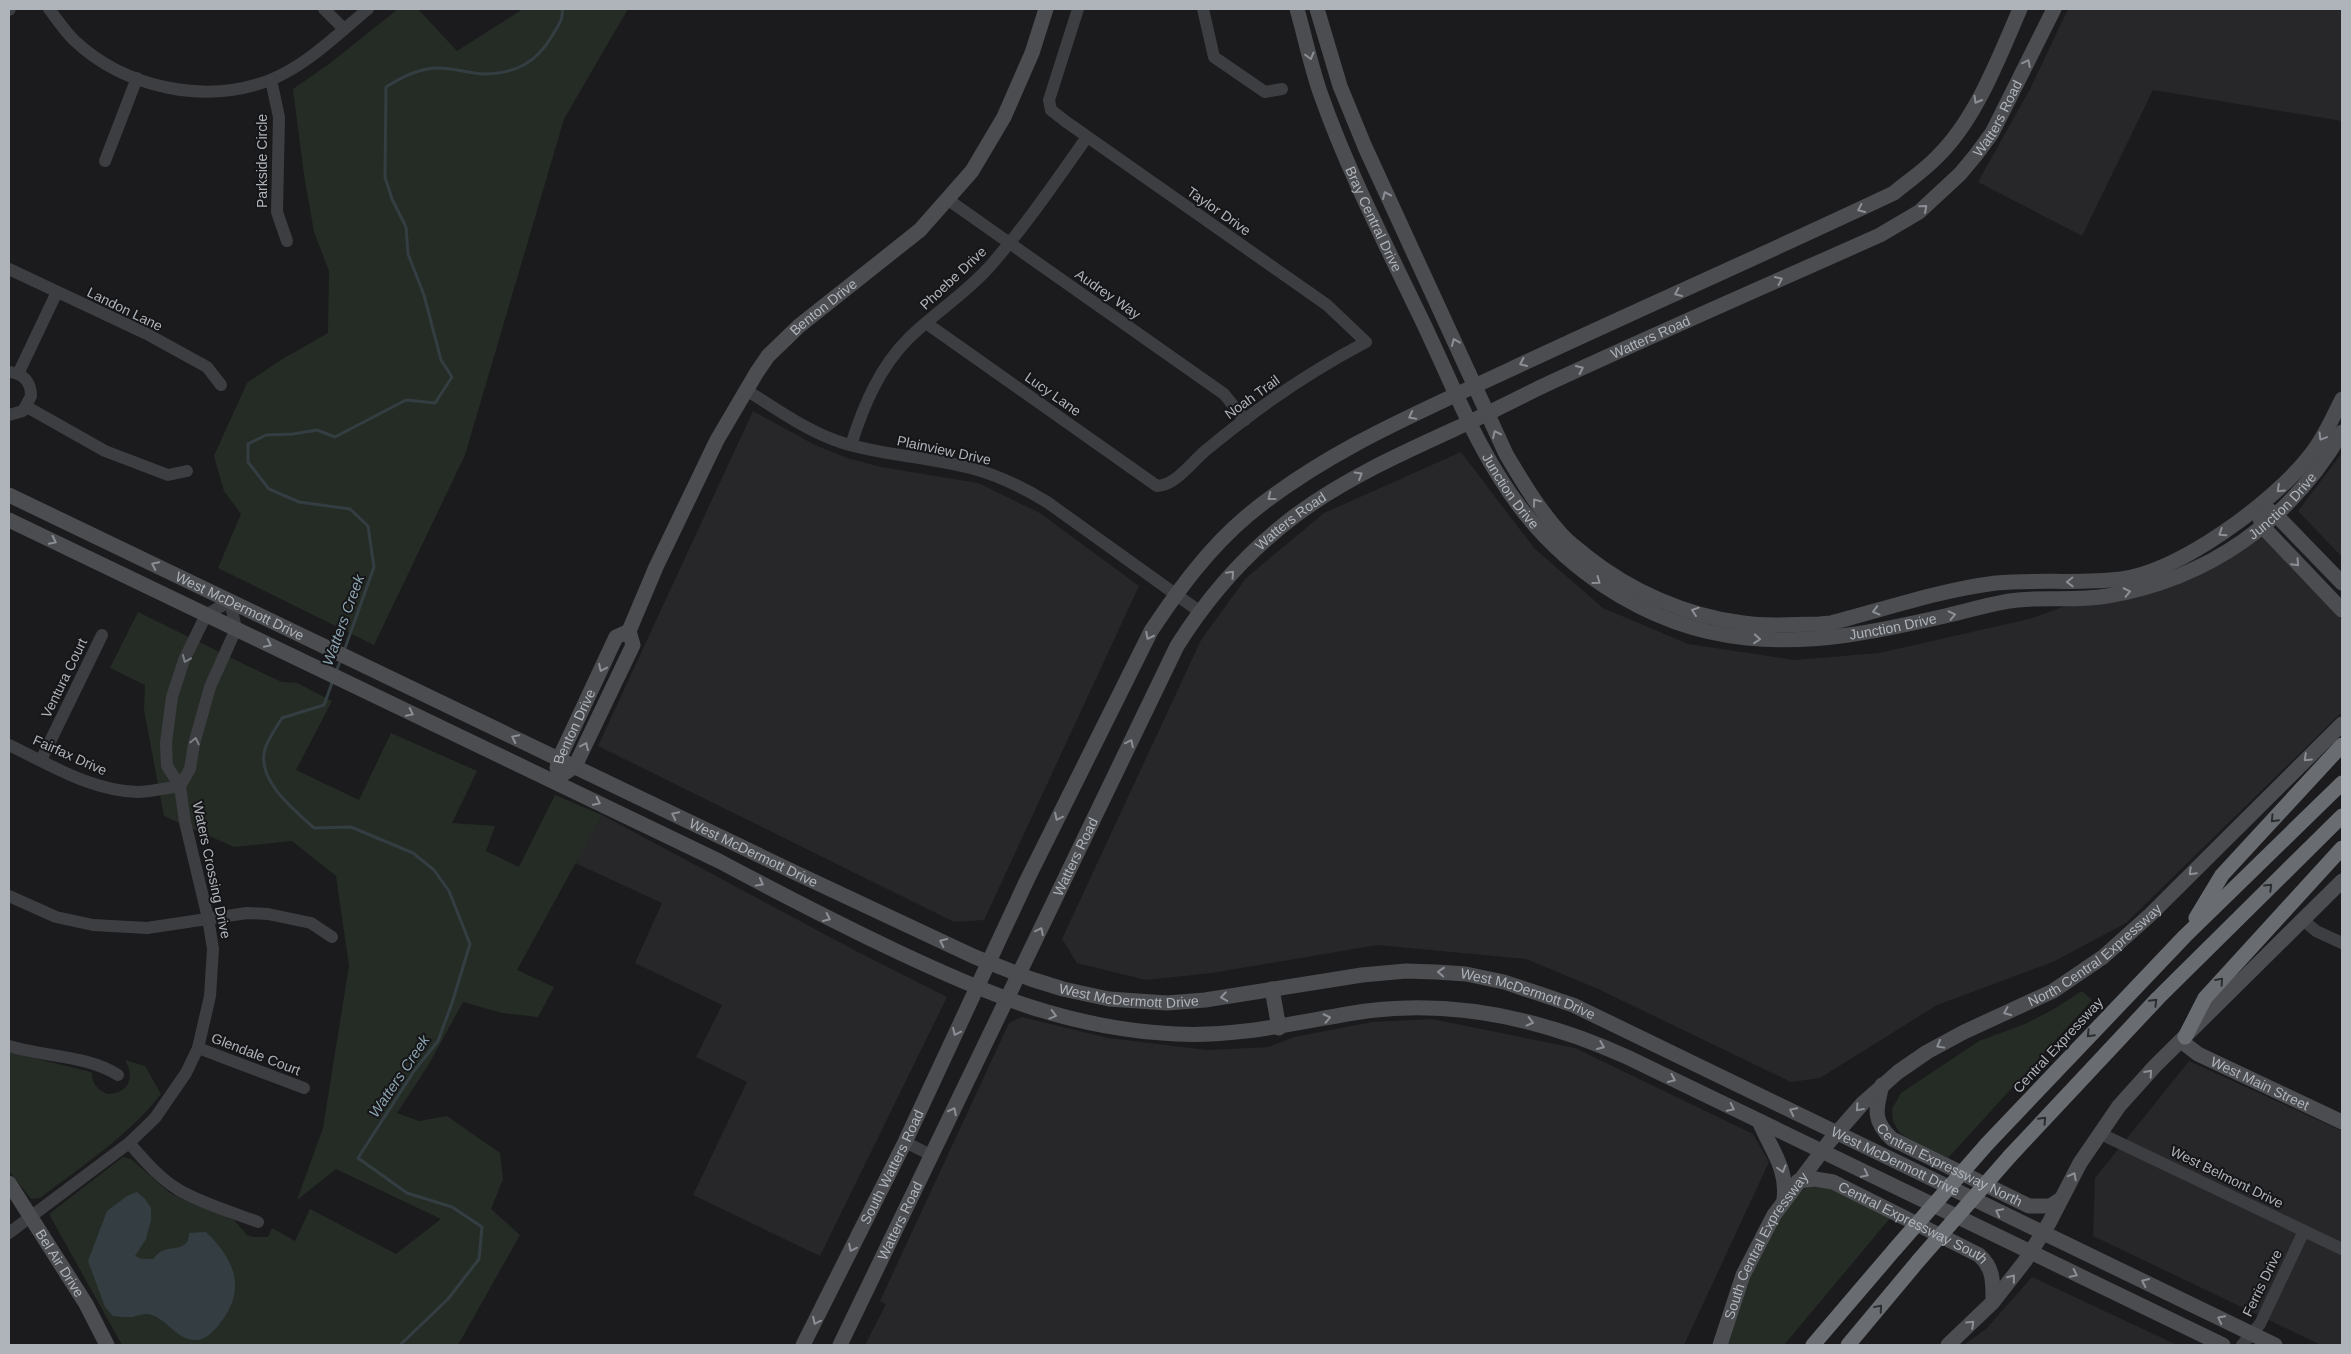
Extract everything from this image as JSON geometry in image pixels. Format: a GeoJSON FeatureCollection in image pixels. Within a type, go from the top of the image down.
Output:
{"type":"FeatureCollection","features":[{"type":"Feature","properties":{"kind":"highway"},"geometry":{"type":"LineString","coordinates":[[2185,936],[2222,874],[2342,745]]}},
{"type":"Feature","properties":{"kind":"highway","name":"Central Expressway"},"geometry":{"type":"LineString","coordinates":[[1813,1345],[1987,1144],[2185,936],[2342,783]]}},
{"type":"Feature","properties":{"kind":"highway"},"geometry":{"type":"LineString","coordinates":[[1848,1345],[2010,1156],[2165,991],[2342,816]]}},
{"type":"Feature","properties":{"kind":"highway"},"geometry":{"type":"LineString","coordinates":[[2183,1039],[2205,998],[2342,848]]}},
{"type":"Feature","properties":{"kind":"highway"},"geometry":{"type":"LineString","coordinates":[[1803,1345],[1840,1313]]}},
{"type":"Feature","properties":{"kind":"main road","name":"Benton Drive"},"geometry":{"type":"LineString","coordinates":[[554,781],[575,766],[633,645],[629,631],[656,567],[708,457],[746,390],[768,356],[799,326],[920,230],[972,171],[1004,117],[1032,53],[1046,9]]}},
{"type":"Feature","properties":{"kind":"main road","name":"Bray Central Drive"},"geometry":{"type":"LineString","coordinates":[[1297,9],[1320,93],[1345,156],[1469,422]]}},
{"type":"Feature","properties":{"kind":"main road","name":"Bray Central Drive"},"geometry":{"type":"LineString","coordinates":[[1317,9],[1340,86],[1365,147],[1487,413]]}},
{"type":"Feature","properties":{"kind":"main road","name":"Watters Road"},"geometry":{"type":"LineString","coordinates":[[976,988],[987,962],[1151,630],[1174,595],[1208,554],[1245,518],[1276,493],[1328,458],[1455,394],[1474,387],[1894,193],[1939,156],[1962,126],[1988,81],[2020,9]]}},
{"type":"Feature","properties":{"kind":"main road","name":"Watters Road"},"geometry":{"type":"LineString","coordinates":[[840,1345],[1177,646],[1199,611],[1250,553],[1295,515],[1321,497],[1378,464],[1615,352],[1880,235],[1919,212],[1960,174],[1992,133],[2054,9]]}},
{"type":"Feature","properties":{"kind":"main road","name":"Junction Drive"},"geometry":{"type":"LineString","coordinates":[[1487,413],[1506,454],[1526,488],[1563,537],[1589,558],[1629,586],[1650,596],[1716,619],[1779,625],[1830,623],[1962,589],[1996,583],[2025,581],[2078,582],[2123,579],[2164,565],[2202,545],[2259,508],[2289,480],[2309,457],[2323,436],[2342,399]]}},
{"type":"Feature","properties":{"kind":"main road","name":"Junction Drive"},"geometry":{"type":"LineString","coordinates":[[1469,422],[1497,474],[1536,527],[1556,548],[1598,583],[1644,609],[1689,626],[1743,638],[1783,641],[1868,634],[2016,600],[2103,597],[2134,591],[2159,583],[2235,549],[2277,516],[2321,466],[2342,432]]}},
{"type":"Feature","properties":{"kind":"main road","name":"West McDermott Drive"},"geometry":{"type":"LineString","coordinates":[[9,495],[798,874],[987,962],[1018,974],[1087,995],[1139,1002],[1205,1000],[1362,975],[1406,971],[1466,974],[1504,982],[1573,1005],[1837,1132],[2042,1234],[2247,1340],[2275,1345]]}},
{"type":"Feature","properties":{"kind":"main road"},"geometry":{"type":"LineString","coordinates":[[2259,508],[2277,516],[2342,583]]}},
{"type":"Feature","properties":{"kind":"main road"},"geometry":{"type":"LineString","coordinates":[[2259,508],[2263,527],[2342,610]]}},
{"type":"Feature","properties":{"kind":"main road","name":"West McDermott Drive"},"geometry":{"type":"LineString","coordinates":[[9,520],[719,861],[786,898],[976,988],[1006,1000],[1073,1020],[1130,1030],[1178,1034],[1225,1034],[1279,1028],[1348,1014],[1387,1009],[1418,1008],[1498,1015],[1562,1030],[1627,1058],[1760,1121],[2224,1345]]}},
{"type":"Feature","properties":{"kind":"main road"},"geometry":{"type":"LineString","coordinates":[[1536,527],[1552,530],[1578,554],[1589,558]]}},
{"type":"Feature","properties":{"kind":"main road"},"geometry":{"type":"LineString","coordinates":[[1845,637],[1906,614],[1915,608],[1918,600]]}},
{"type":"Feature","properties":{"kind":"main road","name":"Benton Drive"},"geometry":{"type":"LineString","coordinates":[[554,781],[559,759],[616,637],[629,631]]}},
{"type":"Feature","properties":{"kind":"main road","name":"North Central Expressway"},"geometry":{"type":"LineString","coordinates":[[1822,1152],[1837,1132],[1882,1085],[1898,1072],[1927,1052],[1964,1032],[2053,991],[2103,957],[2150,915],[2342,724]]}},
{"type":"Feature","properties":{"kind":"main road"},"geometry":{"type":"LineString","coordinates":[[786,898],[798,874]]}},
{"type":"Feature","properties":{"kind":"main road"},"geometry":{"type":"LineString","coordinates":[[1948,1345],[1993,1302],[2030,1253],[2099,1133],[2119,1106],[2183,1039],[2342,880]]}},
{"type":"Feature","properties":{"kind":"main road","name":"South Watters Road"},"geometry":{"type":"LineString","coordinates":[[803,1345],[905,1142],[976,988]]}},
{"type":"Feature","properties":{"kind":"main road"},"geometry":{"type":"LineString","coordinates":[[1272,989],[1279,1028]]}},
{"type":"Feature","properties":{"kind":"main road"},"geometry":{"type":"LineString","coordinates":[[1562,1030],[1573,1005]]}},
{"type":"Feature","properties":{"kind":"main road","name":"West Main Street"},"geometry":{"type":"LineString","coordinates":[[2183,1039],[2198,1054],[2342,1122]]}},
{"type":"Feature","properties":{"kind":"main road","name":"Central Expressway North"},"geometry":{"type":"LineString","coordinates":[[1882,1085],[1877,1104],[1878,1122],[1892,1139],[2029,1206],[2050,1206],[2061,1199]]}},
{"type":"Feature","properties":{"kind":"main road"},"geometry":{"type":"LineString","coordinates":[[1760,1121],[1768,1143],[1781,1162],[1786,1186],[1784,1199]]}},
{"type":"Feature","properties":{"kind":"main road","name":"South Central Expressway"},"geometry":{"type":"LineString","coordinates":[[1720,1345],[1743,1275],[1767,1226],[1784,1199],[1822,1152]]}},
{"type":"Feature","properties":{"kind":"main road","name":"Central Expressway South"},"geometry":{"type":"LineString","coordinates":[[1798,1181],[1815,1179],[1833,1182],[1979,1255],[1987,1261],[1992,1274],[1993,1302]]}},
{"type":"Feature","properties":{"kind":"main road","name":"Bel Air Drive"},"geometry":{"type":"LineString","coordinates":[[9,1184],[32,1216],[86,1304],[107,1345]]}},
{"type":"Feature","properties":{"kind":"street"},"geometry":{"type":"LineString","coordinates":[[49,9],[75,41],[101,61],[137,78],[163,87],[201,92],[234,89],[271,80],[318,52],[368,9]]}},
{"type":"Feature","properties":{"kind":"street"},"geometry":{"type":"LineString","coordinates":[[324,9],[344,29]]}},
{"type":"Feature","properties":{"kind":"street","name":"Taylor Drive"},"geometry":{"type":"LineString","coordinates":[[1078,9],[1050,92],[1051,110],[1327,304],[1366,342]]}},
{"type":"Feature","properties":{"kind":"street"},"geometry":{"type":"LineString","coordinates":[[1203,9],[1214,57],[1265,92],[1282,89]]}},
{"type":"Feature","properties":{"kind":"street"},"geometry":{"type":"LineString","coordinates":[[105,161],[137,78]]}},
{"type":"Feature","properties":{"kind":"street","name":"Parkside Circle"},"geometry":{"type":"LineString","coordinates":[[271,80],[279,117],[277,212],[287,241]]}},
{"type":"Feature","properties":{"kind":"street","name":"Phoebe Drive"},"geometry":{"type":"LineString","coordinates":[[851,445],[860,418],[885,366],[907,339],[990,267],[1038,208],[1087,136]]}},
{"type":"Feature","properties":{"kind":"street","name":"Audrey Way"},"geometry":{"type":"LineString","coordinates":[[947,199],[1224,394],[1245,420]]}},
{"type":"Feature","properties":{"kind":"street","name":"Landon Lane"},"geometry":{"type":"LineString","coordinates":[[9,269],[147,334],[207,368],[221,385]]}},
{"type":"Feature","properties":{"kind":"street"},"geometry":{"type":"LineString","coordinates":[[9,416],[27,407],[31,390],[27,380],[14,373],[57,292]]}},
{"type":"Feature","properties":{"kind":"street","name":"Lucy Lane"},"geometry":{"type":"LineString","coordinates":[[926,323],[1149,481],[1157,486],[1163,486]]}},
{"type":"Feature","properties":{"kind":"street","name":"Noah Trail"},"geometry":{"type":"LineString","coordinates":[[1163,486],[1245,420],[1302,380],[1366,342]]}},
{"type":"Feature","properties":{"kind":"street","name":"Plainview Drive"},"geometry":{"type":"LineString","coordinates":[[746,390],[814,431],[851,445],[974,469],[1024,488],[1047,502],[1174,595],[1199,611]]}},
{"type":"Feature","properties":{"kind":"street"},"geometry":{"type":"LineString","coordinates":[[27,407],[105,452],[168,475],[187,471]]}},
{"type":"Feature","properties":{"kind":"street"},"geometry":{"type":"LineString","coordinates":[[206,615],[230,601],[236,629]]}},
{"type":"Feature","properties":{"kind":"street","name":"Waters Crossing Drive"},"geometry":{"type":"LineString","coordinates":[[9,1233],[128,1143],[154,1118],[186,1073],[198,1048],[210,996],[213,949],[208,918],[185,822],[180,786],[167,766],[166,743],[172,697],[184,660],[206,615]]}},
{"type":"Feature","properties":{"kind":"street","name":"Waters Crossing Drive"},"geometry":{"type":"LineString","coordinates":[[180,786],[190,769],[194,744],[210,686],[236,629]]}},
{"type":"Feature","properties":{"kind":"street","name":"Ventura Court"},"geometry":{"type":"LineString","coordinates":[[41,760],[102,635]]}},
{"type":"Feature","properties":{"kind":"street","name":"Fairfax Drive"},"geometry":{"type":"LineString","coordinates":[[9,745],[84,781],[116,790],[140,792],[180,786]]}},
{"type":"Feature","properties":{"kind":"street"},"geometry":{"type":"LineString","coordinates":[[9,896],[56,917],[93,925],[147,928],[247,913],[268,914],[311,923],[332,937]]}},
{"type":"Feature","properties":{"kind":"street"},"geometry":{"type":"LineString","coordinates":[[2302,919],[2316,931],[2342,942]]}},
{"type":"Feature","properties":{"kind":"street"},"geometry":{"type":"LineString","coordinates":[[9,1046],[40,1054],[102,1065],[118,1076]]}},
{"type":"Feature","properties":{"kind":"street","name":"Glendale Court"},"geometry":{"type":"LineString","coordinates":[[198,1048],[304,1088]]}},
{"type":"Feature","properties":{"kind":"street","name":"West Belmont Drive"},"geometry":{"type":"LineString","coordinates":[[2099,1133],[2342,1248]]}},
{"type":"Feature","properties":{"kind":"street"},"geometry":{"type":"LineString","coordinates":[[905,1142],[931,1155]]}},
{"type":"Feature","properties":{"kind":"street"},"geometry":{"type":"LineString","coordinates":[[128,1143],[154,1170],[179,1190],[258,1222]]}},
{"type":"Feature","properties":{"kind":"street","name":"Ferris Drive"},"geometry":{"type":"LineString","coordinates":[[2247,1340],[2260,1324],[2304,1231]]}},
{"type":"Feature","properties":{"kind":"shaded area"},"geometry":{"type":"Polygon","coordinates":[[[398,9],[418,9],[457,51],[521,9],[628,9],[564,119],[465,455],[374,645],[218,568],[241,514],[224,491],[214,456],[247,383],[279,361],[328,333],[329,271],[314,232],[304,175],[293,89],[329,64],[398,9]]]}},
{"type":"Feature","properties":{"kind":"shaded area"},"geometry":{"type":"Polygon","coordinates":[[[2068,9],[2342,9],[2342,121],[2153,90],[2082,236],[1978,182],[2030,89],[2068,9]]]}},
{"type":"Feature","properties":{"kind":"shaded area"},"geometry":{"type":"Polygon","coordinates":[[[753,411],[815,445],[847,458],[881,467],[978,483],[1040,513],[1139,586],[984,920],[954,922],[598,746],[753,411]]]}},
{"type":"Feature","properties":{"kind":"shaded area"},"geometry":{"type":"Polygon","coordinates":[[[1461,452],[1534,548],[1603,608],[1688,644],[1795,660],[1879,653],[2029,619],[2262,536],[2342,620],[2342,712],[2126,923],[2053,962],[1937,1005],[1820,1078],[1791,1082],[1596,988],[1526,959],[1377,945],[1212,973],[1146,980],[1077,963],[1062,939],[1201,640],[1246,578],[1324,513],[1461,452]]]}},
{"type":"Feature","properties":{"kind":"shaded area"},"geometry":{"type":"Polygon","coordinates":[[[2342,453],[2342,557],[2298,511],[2342,453]]]}},
{"type":"Feature","properties":{"kind":"shaded area"},"geometry":{"type":"Polygon","coordinates":[[[138,612],[260,672],[282,682],[297,683],[332,701],[296,770],[359,800],[391,733],[477,771],[452,823],[495,826],[486,851],[519,867],[555,795],[602,815],[517,970],[554,987],[538,1017],[502,1013],[463,1002],[429,1064],[397,1113],[419,1121],[447,1116],[500,1153],[503,1179],[491,1209],[520,1235],[458,1345],[122,1345],[49,1214],[123,1157],[131,1159],[170,1193],[234,1220],[247,1235],[253,1237],[268,1237],[272,1228],[295,1241],[310,1209],[396,1254],[441,1219],[336,1169],[297,1200],[323,1128],[349,966],[336,876],[292,841],[234,847],[164,816],[144,710],[145,685],[110,668],[138,612]]]}},
{"type":"Feature","properties":{"kind":"shaded area"},"geometry":{"type":"Polygon","coordinates":[[[602,815],[858,952],[947,997],[820,1256],[693,1195],[747,1082],[696,1057],[722,1005],[635,963],[662,903],[575,863],[602,815]]]}},
{"type":"Feature","properties":{"kind":"shaded area"},"geometry":{"type":"Polygon","coordinates":[[[2082,991],[2092,1000],[1948,1158],[1909,1140],[1899,1132],[1893,1121],[1892,1109],[1901,1093],[1979,1041],[2025,1024],[2054,1009],[2082,991]]]}},
{"type":"Feature","properties":{"kind":"shaded area"},"geometry":{"type":"Polygon","coordinates":[[[1022,1017],[1108,1038],[1207,1050],[1269,1047],[1294,1037],[1372,1022],[1432,1019],[1575,1048],[1753,1134],[1769,1162],[1684,1345],[865,1345],[886,1304],[880,1301],[1009,1023],[1022,1017]]]}},
{"type":"Feature","properties":{"kind":"shaded area"},"geometry":{"type":"Polygon","coordinates":[[[9,1052],[92,1073],[96,1086],[107,1094],[120,1091],[128,1084],[130,1073],[125,1060],[145,1066],[161,1094],[134,1123],[104,1150],[40,1198],[31,1199],[9,1171],[9,1052]]]}},
{"type":"Feature","properties":{"kind":"shaded area"},"geometry":{"type":"Polygon","coordinates":[[[2189,1061],[2342,1131],[2342,1345],[2321,1345],[2093,1236],[2095,1178],[2189,1061]]]}},
{"type":"Feature","properties":{"kind":"shaded area"},"geometry":{"type":"Polygon","coordinates":[[[1817,1183],[1891,1217],[1784,1345],[1726,1345],[1739,1305],[1772,1229],[1786,1207],[1801,1192],[1817,1183]]]}},
{"type":"Feature","properties":{"kind":"shaded area"},"geometry":{"type":"Polygon","coordinates":[[[137,1192],[151,1208],[151,1220],[146,1239],[135,1256],[142,1259],[153,1259],[162,1251],[184,1245],[189,1233],[206,1232],[216,1242],[230,1263],[234,1274],[234,1297],[229,1309],[214,1331],[200,1340],[190,1340],[183,1337],[154,1316],[147,1314],[132,1317],[113,1316],[105,1307],[88,1261],[107,1211],[127,1196],[137,1192]]]}},
{"type":"Feature","properties":{"kind":"shaded area"},"geometry":{"type":"Polygon","coordinates":[[[2032,1277],[2177,1345],[1964,1345],[1986,1329],[2032,1277]]]}},
{"type":"Feature","properties":{"kind":"waterway","name":"Watters Creek"},"geometry":{"type":"LineString","coordinates":[[344,651],[374,567],[368,526],[350,509],[299,502],[269,489],[248,462],[248,444],[266,435],[293,434],[317,430],[335,437],[406,400],[435,403],[452,377],[441,360],[424,295],[408,254],[406,227],[392,199],[385,177],[386,87],[411,74],[432,68],[485,74],[516,69],[532,60],[546,45],[560,23],[562,9]]}},
{"type":"Feature","properties":{"kind":"waterway","name":"Watters Creek"},"geometry":{"type":"LineString","coordinates":[[336,672],[341,659]]}},
{"type":"Feature","properties":{"kind":"waterway","name":"Watters Creek"},"geometry":{"type":"LineString","coordinates":[[333,680],[324,705],[282,718],[272,734],[265,749],[264,761],[271,783],[287,803],[314,828],[351,827],[413,853],[434,870],[449,891],[470,944],[438,1041],[414,1071],[358,1158],[407,1193],[452,1207],[482,1227],[479,1259],[448,1299],[400,1345]]}}]}
